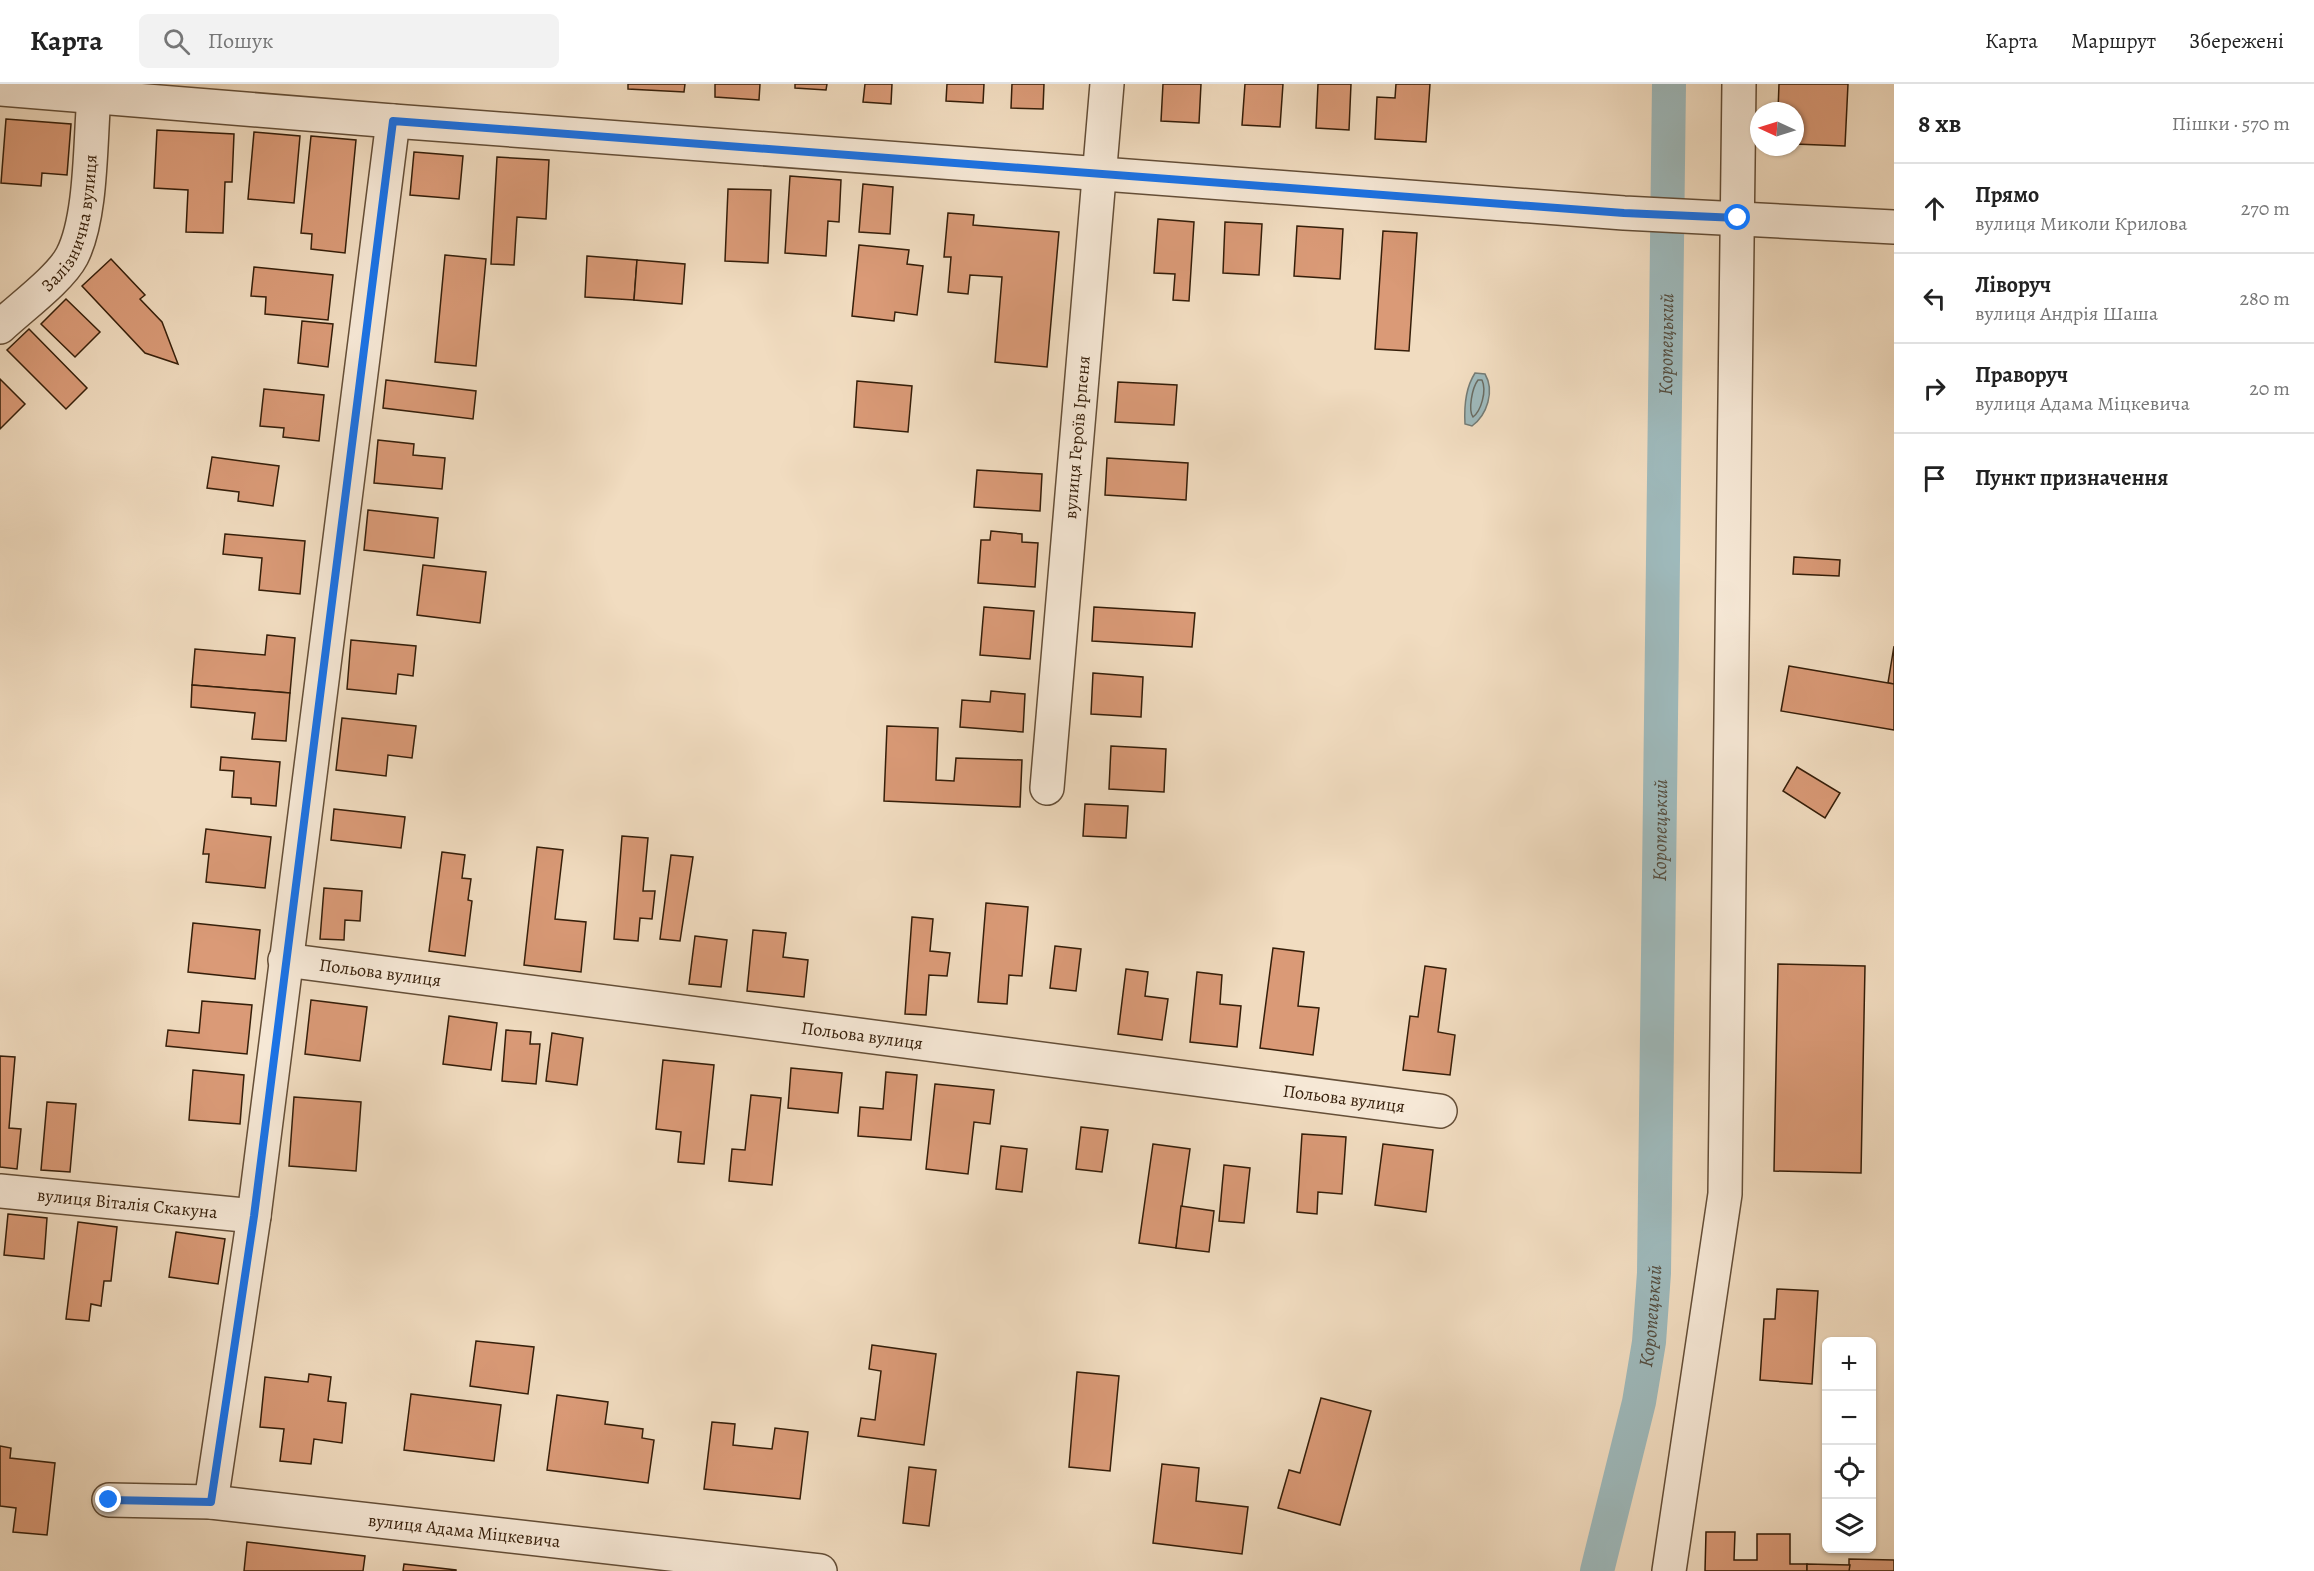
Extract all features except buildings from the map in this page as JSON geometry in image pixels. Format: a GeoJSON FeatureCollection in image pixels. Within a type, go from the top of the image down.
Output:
{"type":"FeatureCollection","features":[{"type":"Feature","properties":{"kind":"street","name":"вулиця Героїв Ірпеня"},"geometry":{"type":"LineString","coordinates":[[1047,788],[1107,84]]}},
{"type":"Feature","properties":{"kind":"street"},"geometry":{"type":"LineString","coordinates":[[1669,1571],[1725,1194],[1739,84]]}},
{"type":"Feature","properties":{"kind":"street"},"geometry":{"type":"LineString","coordinates":[[0,89],[393,121],[1624,213],[1894,227]]}},
{"type":"Feature","properties":{"kind":"street","name":"Залізнична вулиця"},"geometry":{"type":"LineString","coordinates":[[0,327],[55,277],[72,257],[86,211],[94,96]]}},
{"type":"Feature","properties":{"kind":"street"},"geometry":{"type":"LineString","coordinates":[[211,1502],[254,1216],[393,121]]}},
{"type":"Feature","properties":{"kind":"street","name":"Польова вулиця"},"geometry":{"type":"LineString","coordinates":[[285,960],[1440,1111]]}},
{"type":"Feature","properties":{"kind":"street","name":"вулиця Віталія Скакуна"},"geometry":{"type":"LineString","coordinates":[[0,1191],[254,1216]]}},
{"type":"Feature","properties":{"kind":"street","name":"вулиця Адама Міцкевича"},"geometry":{"type":"LineString","coordinates":[[109,1500],[211,1502],[820,1571]]}},
{"type":"Feature","properties":{"kind":"water"},"geometry":{"type":"Polygon","coordinates":[[[1475,373],[1485,374],[1489,395],[1482,416],[1472,426],[1465,424],[1465,411],[1466,397],[1475,373]]]}},
{"type":"Feature","properties":{"kind":"waterway","name":"Коропецький"},"geometry":{"type":"LineString","coordinates":[[1597,1571],[1639,1402],[1649,1342],[1654,1273],[1669,84]]}},
{"type":"Feature","properties":{"kind":"route"},"geometry":{"type":"LineString","coordinates":[[109,1500],[211,1502],[254,1216],[393,121],[1624,213],[1738,218]]}}]}
